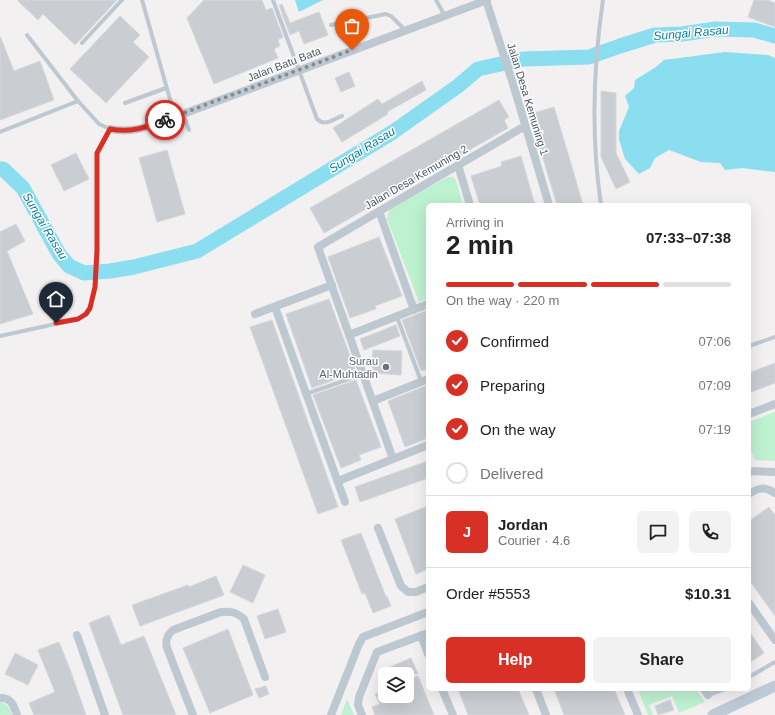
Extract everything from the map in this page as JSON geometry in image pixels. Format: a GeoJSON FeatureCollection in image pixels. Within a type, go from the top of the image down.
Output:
{"type":"FeatureCollection","features":[{"type":"Feature","properties":{"kind":"street","name":"Jalan Batu Bata"},"geometry":{"type":"LineString","coordinates":[[110,129],[130,131],[175,117],[486,0]]}},
{"type":"Feature","properties":{"kind":"street","name":"Jalan Desa Kemuning 1"},"geometry":{"type":"LineString","coordinates":[[486,0],[548,203]]}},
{"type":"Feature","properties":{"kind":"street","name":"Jalan Desa Kemuning 2"},"geometry":{"type":"LineString","coordinates":[[332,285],[318,247],[525,126]]}},
{"type":"Feature","properties":{"kind":"street"},"geometry":{"type":"LineString","coordinates":[[458,165],[469,203]]}},
{"type":"Feature","properties":{"kind":"street"},"geometry":{"type":"LineString","coordinates":[[379,211],[414,310]]}},
{"type":"Feature","properties":{"kind":"street"},"geometry":{"type":"LineString","coordinates":[[255,314],[332,285],[394,459]]}},
{"type":"Feature","properties":{"kind":"street"},"geometry":{"type":"LineString","coordinates":[[349,335],[426,305]]}},
{"type":"Feature","properties":{"kind":"street"},"geometry":{"type":"LineString","coordinates":[[275,307],[345,502]]}},
{"type":"Feature","properties":{"kind":"street"},"geometry":{"type":"LineString","coordinates":[[373,401],[425,380]]}},
{"type":"Feature","properties":{"kind":"street"},"geometry":{"type":"LineString","coordinates":[[751,413],[775,404]]}},
{"type":"Feature","properties":{"kind":"street"},"geometry":{"type":"LineString","coordinates":[[338,481],[426,446]]}},
{"type":"Feature","properties":{"kind":"street"},"geometry":{"type":"LineString","coordinates":[[751,472],[775,472]]}},
{"type":"Feature","properties":{"kind":"street"},"geometry":{"type":"LineString","coordinates":[[751,493],[759,488],[767,489],[775,493]]}},
{"type":"Feature","properties":{"kind":"street"},"geometry":{"type":"LineString","coordinates":[[378,528],[401,586],[408,592],[416,592],[426,588]]}},
{"type":"Feature","properties":{"kind":"street"},"geometry":{"type":"LineString","coordinates":[[751,606],[775,640]]}},
{"type":"Feature","properties":{"kind":"street"},"geometry":{"type":"LineString","coordinates":[[193,715],[166,648],[168,634],[173,630],[221,612],[229,611],[237,613],[244,619],[265,677]]}},
{"type":"Feature","properties":{"kind":"street"},"geometry":{"type":"LineString","coordinates":[[331,715],[359,644],[363,638],[426,613]]}},
{"type":"Feature","properties":{"kind":"street"},"geometry":{"type":"LineString","coordinates":[[362,715],[358,705],[359,697],[377,652],[424,634],[426,644]]}},
{"type":"Feature","properties":{"kind":"street"},"geometry":{"type":"LineString","coordinates":[[77,635],[105,715]]}},
{"type":"Feature","properties":{"kind":"street"},"geometry":{"type":"LineString","coordinates":[[712,715],[775,686]]}},
{"type":"Feature","properties":{"kind":"street"},"geometry":{"type":"LineString","coordinates":[[443,691],[453,715]]}},
{"type":"Feature","properties":{"kind":"street"},"geometry":{"type":"LineString","coordinates":[[537,691],[546,715]]}},
{"type":"Feature","properties":{"kind":"street"},"geometry":{"type":"LineString","coordinates":[[628,691],[638,715]]}},
{"type":"Feature","properties":{"kind":"street"},"geometry":{"type":"LineString","coordinates":[[0,698],[4,698],[12,702],[17,715]]}},
{"type":"Feature","properties":{"kind":"lane"},"geometry":{"type":"LineString","coordinates":[[82,43],[122,0]]}},
{"type":"Feature","properties":{"kind":"lane"},"geometry":{"type":"LineString","coordinates":[[142,0],[175,117]]}},
{"type":"Feature","properties":{"kind":"lane"},"geometry":{"type":"LineString","coordinates":[[273,0],[317,119],[325,123],[342,116]]}},
{"type":"Feature","properties":{"kind":"lane"},"geometry":{"type":"LineString","coordinates":[[436,0],[444,16]]}},
{"type":"Feature","properties":{"kind":"lane"},"geometry":{"type":"LineString","coordinates":[[601,203],[595,153],[595,103],[597,41],[603,0]]}},
{"type":"Feature","properties":{"kind":"lane"},"geometry":{"type":"LineString","coordinates":[[331,25],[386,14],[391,16],[405,31]]}},
{"type":"Feature","properties":{"kind":"lane"},"geometry":{"type":"LineString","coordinates":[[0,336],[78,319],[86,314],[90,308],[95,287],[97,250],[97,153],[110,129],[99,124],[78,101],[27,35]]}},
{"type":"Feature","properties":{"kind":"lane"},"geometry":{"type":"LineString","coordinates":[[125,103],[166,88]]}},
{"type":"Feature","properties":{"kind":"lane"},"geometry":{"type":"LineString","coordinates":[[0,132],[78,101]]}},
{"type":"Feature","properties":{"kind":"lane"},"geometry":{"type":"LineString","coordinates":[[183,114],[189,130]]}},
{"type":"Feature","properties":{"kind":"lane"},"geometry":{"type":"LineString","coordinates":[[397,317],[425,380]]}},
{"type":"Feature","properties":{"kind":"lane"},"geometry":{"type":"LineString","coordinates":[[751,345],[775,337]]}},
{"type":"Feature","properties":{"kind":"lane"},"geometry":{"type":"LineString","coordinates":[[306,394],[363,374]]}},
{"type":"Feature","properties":{"kind":"lane"},"geometry":{"type":"LineString","coordinates":[[751,676],[775,662]]}},
{"type":"Feature","properties":{"kind":"green space"},"geometry":{"type":"Polygon","coordinates":[[[448,177],[453,177],[456,180],[462,203],[426,203],[426,299],[419,302],[387,219],[388,213],[392,207],[448,177]]]}},
{"type":"Feature","properties":{"kind":"green space"},"geometry":{"type":"Polygon","coordinates":[[[775,412],[775,461],[755,460],[751,451],[751,421],[775,412]]]}},
{"type":"Feature","properties":{"kind":"green space"},"geometry":{"type":"Polygon","coordinates":[[[639,691],[697,691],[705,702],[679,713],[672,696],[649,705],[653,715],[648,715],[639,691]]]}},
{"type":"Feature","properties":{"kind":"green space"},"geometry":{"type":"Polygon","coordinates":[[[347,699],[354,715],[341,715],[347,699]]]}},
{"type":"Feature","properties":{"kind":"green space"},"geometry":{"type":"Polygon","coordinates":[[[0,702],[8,707],[12,715],[0,715],[0,702]]]}},
{"type":"Feature","properties":{"kind":"water"},"geometry":{"type":"Polygon","coordinates":[[[295,0],[323,0],[299,12],[295,0]]]}},
{"type":"Feature","properties":{"kind":"water"},"geometry":{"type":"Polygon","coordinates":[[[725,52],[768,55],[775,58],[775,172],[742,168],[725,170],[720,163],[701,162],[669,150],[655,158],[650,168],[639,174],[625,159],[619,139],[619,131],[629,107],[625,96],[634,88],[635,80],[656,67],[664,60],[725,52]]]}},
{"type":"Feature","properties":{"kind":"building"},"geometry":{"type":"Polygon","coordinates":[[[17,0],[117,0],[75,45],[43,14],[38,20],[17,0]]]}},
{"type":"Feature","properties":{"kind":"building"},"geometry":{"type":"Polygon","coordinates":[[[204,0],[262,0],[266,10],[272,8],[283,37],[278,40],[280,46],[274,49],[278,58],[214,84],[187,18],[204,0]]]}},
{"type":"Feature","properties":{"kind":"building"},"geometry":{"type":"Polygon","coordinates":[[[754,0],[768,0],[775,3],[775,27],[748,17],[754,0]]]}},
{"type":"Feature","properties":{"kind":"building"},"geometry":{"type":"Polygon","coordinates":[[[282,4],[290,23],[319,12],[328,35],[304,44],[299,31],[290,35],[279,5],[282,4]]]}},
{"type":"Feature","properties":{"kind":"building"},"geometry":{"type":"Polygon","coordinates":[[[120,16],[140,35],[133,42],[149,57],[106,103],[70,69],[120,16]]]}},
{"type":"Feature","properties":{"kind":"building"},"geometry":{"type":"Polygon","coordinates":[[[0,36],[14,71],[40,61],[54,100],[0,120],[0,36]]]}},
{"type":"Feature","properties":{"kind":"building"},"geometry":{"type":"Polygon","coordinates":[[[349,72],[355,86],[341,92],[335,78],[349,72]]]}},
{"type":"Feature","properties":{"kind":"building"},"geometry":{"type":"Polygon","coordinates":[[[422,81],[426,90],[387,112],[388,114],[342,142],[333,128],[378,99],[382,104],[422,81]]]}},
{"type":"Feature","properties":{"kind":"building"},"geometry":{"type":"Polygon","coordinates":[[[601,91],[616,93],[616,153],[630,182],[616,189],[601,157],[601,91]]]}},
{"type":"Feature","properties":{"kind":"building"},"geometry":{"type":"Polygon","coordinates":[[[499,100],[509,117],[504,120],[508,128],[324,233],[310,208],[499,100]]]}},
{"type":"Feature","properties":{"kind":"building"},"geometry":{"type":"Polygon","coordinates":[[[554,107],[582,203],[556,203],[530,114],[554,107]]]}},
{"type":"Feature","properties":{"kind":"building"},"geometry":{"type":"Polygon","coordinates":[[[167,150],[185,214],[157,222],[139,158],[167,150]]]}},
{"type":"Feature","properties":{"kind":"building"},"geometry":{"type":"Polygon","coordinates":[[[76,153],[89,179],[64,191],[51,165],[76,153]]]}},
{"type":"Feature","properties":{"kind":"building"},"geometry":{"type":"Polygon","coordinates":[[[521,156],[534,203],[479,203],[471,176],[502,166],[501,162],[521,156]]]}},
{"type":"Feature","properties":{"kind":"building"},"geometry":{"type":"Polygon","coordinates":[[[16,224],[25,241],[7,251],[33,314],[0,324],[0,232],[16,224]]]}},
{"type":"Feature","properties":{"kind":"building"},"geometry":{"type":"Polygon","coordinates":[[[379,237],[402,296],[375,306],[376,309],[350,318],[328,257],[379,237]]]}},
{"type":"Feature","properties":{"kind":"building"},"geometry":{"type":"Polygon","coordinates":[[[329,299],[356,372],[312,388],[286,314],[329,299]]]}},
{"type":"Feature","properties":{"kind":"building"},"geometry":{"type":"Polygon","coordinates":[[[426,311],[426,370],[421,371],[402,320],[426,311]]]}},
{"type":"Feature","properties":{"kind":"building"},"geometry":{"type":"Polygon","coordinates":[[[272,320],[338,507],[318,514],[250,327],[272,320]]]}},
{"type":"Feature","properties":{"kind":"building"},"geometry":{"type":"Polygon","coordinates":[[[396,325],[400,336],[364,350],[360,339],[396,325]]]}},
{"type":"Feature","properties":{"kind":"building"},"geometry":{"type":"Polygon","coordinates":[[[373,350],[402,351],[401,375],[372,373],[373,350]]]}},
{"type":"Feature","properties":{"kind":"building"},"geometry":{"type":"Polygon","coordinates":[[[775,363],[775,383],[751,392],[751,372],[775,363]]]}},
{"type":"Feature","properties":{"kind":"building"},"geometry":{"type":"Polygon","coordinates":[[[356,380],[381,447],[359,455],[361,460],[341,468],[313,395],[356,380]]]}},
{"type":"Feature","properties":{"kind":"building"},"geometry":{"type":"Polygon","coordinates":[[[426,386],[426,439],[405,447],[388,401],[426,386]]]}},
{"type":"Feature","properties":{"kind":"building"},"geometry":{"type":"Polygon","coordinates":[[[426,462],[426,479],[360,502],[355,487],[426,462]]]}},
{"type":"Feature","properties":{"kind":"building"},"geometry":{"type":"Polygon","coordinates":[[[426,507],[426,570],[416,574],[395,519],[426,507]]]}},
{"type":"Feature","properties":{"kind":"building"},"geometry":{"type":"Polygon","coordinates":[[[769,507],[775,515],[775,616],[751,583],[751,520],[769,507]]]}},
{"type":"Feature","properties":{"kind":"building"},"geometry":{"type":"Polygon","coordinates":[[[361,533],[386,597],[387,596],[391,606],[373,613],[365,593],[362,594],[341,540],[361,533]]]}},
{"type":"Feature","properties":{"kind":"building"},"geometry":{"type":"Polygon","coordinates":[[[243,565],[265,575],[253,603],[230,592],[243,565]]]}},
{"type":"Feature","properties":{"kind":"building"},"geometry":{"type":"Polygon","coordinates":[[[216,576],[224,595],[140,626],[132,605],[188,585],[189,587],[216,576]]]}},
{"type":"Feature","properties":{"kind":"building"},"geometry":{"type":"Polygon","coordinates":[[[278,609],[286,632],[265,639],[257,616],[278,609]]]}},
{"type":"Feature","properties":{"kind":"building"},"geometry":{"type":"Polygon","coordinates":[[[109,615],[121,645],[144,636],[176,715],[123,715],[89,623],[109,615]]]}},
{"type":"Feature","properties":{"kind":"building"},"geometry":{"type":"Polygon","coordinates":[[[228,629],[253,695],[210,713],[183,648],[228,629]]]}},
{"type":"Feature","properties":{"kind":"building"},"geometry":{"type":"Polygon","coordinates":[[[751,634],[764,653],[751,662],[751,634]]]}},
{"type":"Feature","properties":{"kind":"building"},"geometry":{"type":"Polygon","coordinates":[[[59,642],[86,715],[34,715],[29,703],[55,692],[38,650],[59,642]]]}},
{"type":"Feature","properties":{"kind":"building"},"geometry":{"type":"Polygon","coordinates":[[[15,653],[38,665],[28,685],[5,674],[15,653]]]}},
{"type":"Feature","properties":{"kind":"building"},"geometry":{"type":"Polygon","coordinates":[[[411,658],[418,674],[414,674],[414,667],[390,667],[411,658]]]}},
{"type":"Feature","properties":{"kind":"building"},"geometry":{"type":"Polygon","coordinates":[[[418,676],[434,715],[375,715],[372,707],[380,703],[414,703],[414,677],[418,676]]]}},
{"type":"Feature","properties":{"kind":"building"},"geometry":{"type":"Polygon","coordinates":[[[266,686],[269,694],[259,698],[255,689],[266,686]]]}},
{"type":"Feature","properties":{"kind":"building"},"geometry":{"type":"Polygon","coordinates":[[[459,691],[519,691],[529,715],[468,715],[459,691]]]}},
{"type":"Feature","properties":{"kind":"building"},"geometry":{"type":"Polygon","coordinates":[[[555,691],[615,691],[625,715],[564,715],[555,691]]]}},
{"type":"Feature","properties":{"kind":"building"},"geometry":{"type":"Polygon","coordinates":[[[378,693],[378,700],[375,694],[378,693]]]}},
{"type":"Feature","properties":{"kind":"building"},"geometry":{"type":"Polygon","coordinates":[[[670,700],[674,710],[658,715],[655,706],[670,700]]]}},
{"type":"Feature","properties":{"kind":"waterway","name":"Sungai Rasau"},"geometry":{"type":"LineString","coordinates":[[0,169],[3,169],[23,188],[59,254],[69,266],[84,273],[134,267],[197,251],[393,132],[458,86],[478,69],[523,59],[589,57],[655,35],[682,34],[716,29],[754,30],[775,36]]}},
{"type":"Feature","properties":{"kind":"way so far"},"geometry":{"type":"LineString","coordinates":[[165,120],[352,50]]}},
{"type":"Feature","properties":{"kind":"place","name":"Surau Al-Muhtadin"},"geometry":{"type":"Point","coordinates":[386,367]}},
{"type":"Feature","properties":{"kind":"route"},"geometry":{"type":"LineString","coordinates":[[56,323],[78,319],[86,314],[90,308],[95,287],[97,250],[97,153],[110,129],[130,131],[165,120]]}}]}
